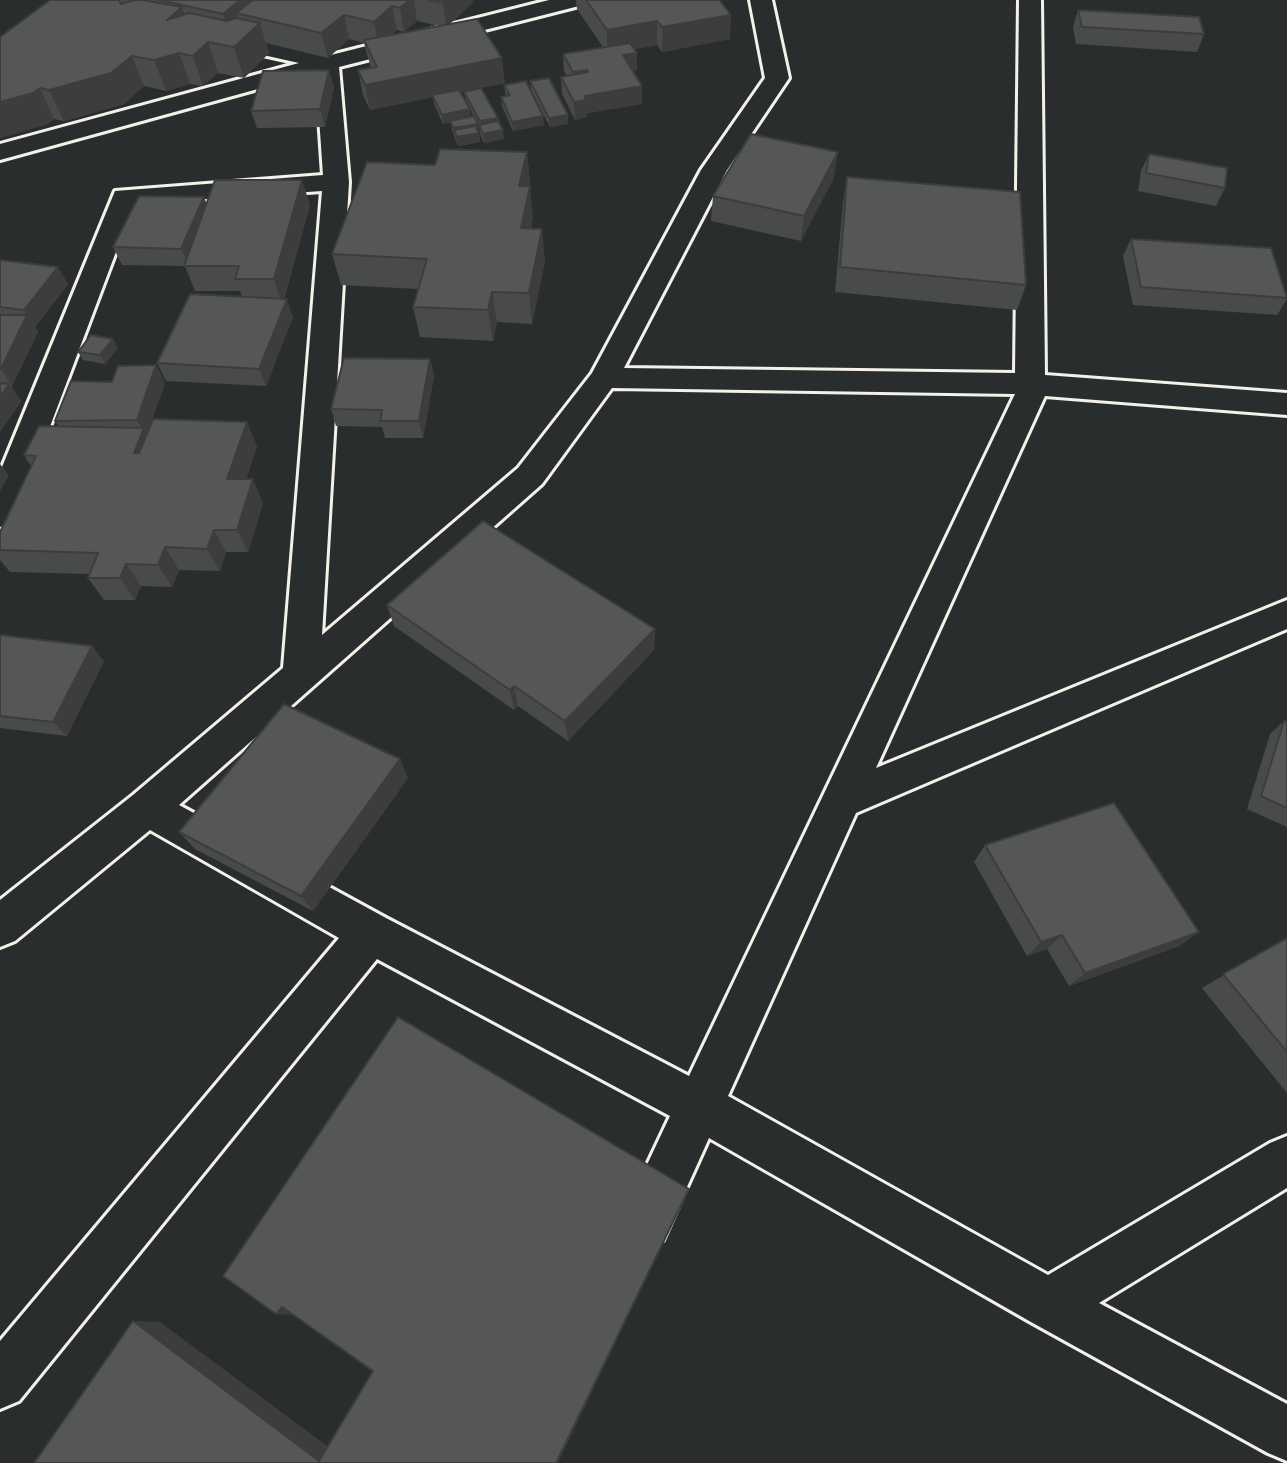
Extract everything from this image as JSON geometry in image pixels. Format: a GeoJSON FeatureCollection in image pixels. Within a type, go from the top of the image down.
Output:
{"type":"FeatureCollection","features":[{"type":"Feature","properties":{"kind":"street"},"geometry":{"type":"LineString","coordinates":[[499,0],[543,8]]}},
{"type":"Feature","properties":{"kind":"street"},"geometry":{"type":"LineString","coordinates":[[0,152],[327,63],[575,0]]}},
{"type":"Feature","properties":{"kind":"street"},"geometry":{"type":"LineString","coordinates":[[0,926],[147,808],[530,476],[604,377],[714,170],[777,78],[761,0]]}},
{"type":"Feature","properties":{"kind":"street"},"geometry":{"type":"LineString","coordinates":[[629,1256],[1030,395],[1030,0]]}},
{"type":"Feature","properties":{"kind":"street"},"geometry":{"type":"LineString","coordinates":[[191,32],[327,63]]}},
{"type":"Feature","properties":{"kind":"street"},"geometry":{"type":"LineString","coordinates":[[302,673],[336,182],[327,63]]}},
{"type":"Feature","properties":{"kind":"street"},"geometry":{"type":"LineString","coordinates":[[0,514],[124,197],[336,182]]}},
{"type":"Feature","properties":{"kind":"street"},"geometry":{"type":"LineString","coordinates":[[604,377],[1030,384],[1287,404]]}},
{"type":"Feature","properties":{"kind":"street"},"geometry":{"type":"LineString","coordinates":[[841,801],[1287,614]]}},
{"type":"Feature","properties":{"kind":"street"},"geometry":{"type":"LineString","coordinates":[[147,808],[371,933],[699,1106],[1049,1304],[1287,1434]]}},
{"type":"Feature","properties":{"kind":"street"},"geometry":{"type":"LineString","coordinates":[[0,1382],[371,933]]}},
{"type":"Feature","properties":{"kind":"street"},"geometry":{"type":"LineString","coordinates":[[1049,1304],[1287,1160]]}},
{"type":"Feature","properties":{"kind":"building"},"geometry":{"type":"Polygon","coordinates":[[[50,0],[119,0],[121,4],[142,0],[182,7],[167,20],[189,13],[227,21],[236,18],[260,23],[234,47],[208,42],[193,56],[179,53],[154,60],[132,56],[111,73],[49,90],[40,88],[33,93],[0,102],[0,37],[50,0]]]}},
{"type":"Feature","properties":{"kind":"building"},"geometry":{"type":"Polygon","coordinates":[[[159,0],[240,0],[223,14],[159,0]]]}},
{"type":"Feature","properties":{"kind":"building"},"geometry":{"type":"Polygon","coordinates":[[[253,0],[409,0],[400,8],[392,6],[374,22],[344,15],[321,33],[236,13],[253,0]]]}},
{"type":"Feature","properties":{"kind":"building"},"geometry":{"type":"Polygon","coordinates":[[[586,0],[719,0],[731,15],[662,27],[657,21],[607,30],[586,0]]]}},
{"type":"Feature","properties":{"kind":"building"},"geometry":{"type":"Polygon","coordinates":[[[1078,10],[1199,17],[1204,34],[1082,27],[1078,10]]]}},
{"type":"Feature","properties":{"kind":"building"},"geometry":{"type":"Polygon","coordinates":[[[477,19],[502,58],[365,85],[358,70],[377,67],[364,40],[477,19]]]}},
{"type":"Feature","properties":{"kind":"building"},"geometry":{"type":"Polygon","coordinates":[[[630,43],[637,53],[623,55],[642,86],[585,96],[586,100],[574,102],[561,77],[588,72],[573,72],[563,54],[630,43]]]}},
{"type":"Feature","properties":{"kind":"building"},"geometry":{"type":"Polygon","coordinates":[[[329,70],[320,109],[251,111],[263,71],[329,70]]]}},
{"type":"Feature","properties":{"kind":"building"},"geometry":{"type":"Polygon","coordinates":[[[549,78],[568,115],[549,118],[530,81],[549,78]]]}},
{"type":"Feature","properties":{"kind":"building"},"geometry":{"type":"Polygon","coordinates":[[[526,81],[543,116],[512,122],[501,97],[510,95],[504,85],[526,81]]]}},
{"type":"Feature","properties":{"kind":"building"},"geometry":{"type":"Polygon","coordinates":[[[481,88],[498,118],[480,121],[464,92],[481,88]]]}},
{"type":"Feature","properties":{"kind":"building"},"geometry":{"type":"Polygon","coordinates":[[[459,90],[470,109],[442,115],[432,95],[459,90]]]}},
{"type":"Feature","properties":{"kind":"building"},"geometry":{"type":"Polygon","coordinates":[[[474,116],[478,124],[454,128],[450,121],[474,116]]]}},
{"type":"Feature","properties":{"kind":"building"},"geometry":{"type":"Polygon","coordinates":[[[498,121],[503,130],[483,134],[479,125],[498,121]]]}},
{"type":"Feature","properties":{"kind":"building"},"geometry":{"type":"Polygon","coordinates":[[[475,126],[479,133],[457,137],[454,130],[475,126]]]}},
{"type":"Feature","properties":{"kind":"building"},"geometry":{"type":"Polygon","coordinates":[[[751,134],[838,152],[804,216],[713,196],[751,134]]]}},
{"type":"Feature","properties":{"kind":"building"},"geometry":{"type":"Polygon","coordinates":[[[440,149],[527,152],[519,186],[530,186],[521,228],[542,229],[529,293],[492,292],[488,310],[413,307],[427,259],[332,254],[367,162],[435,165],[440,149]]]}},
{"type":"Feature","properties":{"kind":"building"},"geometry":{"type":"Polygon","coordinates":[[[1149,154],[1227,168],[1225,188],[1146,173],[1149,154]]]}},
{"type":"Feature","properties":{"kind":"building"},"geometry":{"type":"Polygon","coordinates":[[[847,177],[1020,192],[1026,285],[840,267],[847,177]]]}},
{"type":"Feature","properties":{"kind":"building"},"geometry":{"type":"Polygon","coordinates":[[[215,180],[302,180],[274,279],[235,279],[239,266],[184,266],[215,180]]]}},
{"type":"Feature","properties":{"kind":"building"},"geometry":{"type":"Polygon","coordinates":[[[139,196],[204,197],[181,249],[113,247],[139,196]]]}},
{"type":"Feature","properties":{"kind":"building"},"geometry":{"type":"Polygon","coordinates":[[[1131,239],[1271,248],[1287,298],[1141,287],[1131,239]]]}},
{"type":"Feature","properties":{"kind":"building"},"geometry":{"type":"Polygon","coordinates":[[[0,260],[58,267],[24,310],[0,307],[0,260]]]}},
{"type":"Feature","properties":{"kind":"building"},"geometry":{"type":"Polygon","coordinates":[[[190,294],[287,299],[259,369],[157,363],[190,294]]]}},
{"type":"Feature","properties":{"kind":"building"},"geometry":{"type":"Polygon","coordinates":[[[0,315],[27,315],[1,369],[0,369],[0,315]]]}},
{"type":"Feature","properties":{"kind":"building"},"geometry":{"type":"Polygon","coordinates":[[[91,335],[113,339],[100,355],[78,352],[91,335]]]}},
{"type":"Feature","properties":{"kind":"building"},"geometry":{"type":"Polygon","coordinates":[[[344,358],[430,359],[419,421],[380,421],[382,410],[331,409],[344,358]]]}},
{"type":"Feature","properties":{"kind":"building"},"geometry":{"type":"Polygon","coordinates":[[[156,365],[137,420],[55,421],[71,381],[112,382],[118,366],[156,365]]]}},
{"type":"Feature","properties":{"kind":"building"},"geometry":{"type":"Polygon","coordinates":[[[0,383],[9,384],[0,397],[0,383]]]}},
{"type":"Feature","properties":{"kind":"building"},"geometry":{"type":"Polygon","coordinates":[[[153,419],[247,422],[227,479],[253,479],[237,530],[214,530],[207,549],[165,547],[158,565],[126,564],[120,578],[88,578],[98,553],[0,550],[0,532],[36,456],[24,455],[39,426],[144,428],[134,453],[139,453],[153,419]]]}},
{"type":"Feature","properties":{"kind":"building"},"geometry":{"type":"Polygon","coordinates":[[[483,521],[655,629],[565,721],[514,686],[510,690],[387,605],[483,521]]]}},
{"type":"Feature","properties":{"kind":"building"},"geometry":{"type":"Polygon","coordinates":[[[0,635],[92,646],[53,722],[0,716],[0,635]]]}},
{"type":"Feature","properties":{"kind":"building"},"geometry":{"type":"Polygon","coordinates":[[[284,704],[400,759],[301,896],[179,832],[284,704]]]}},
{"type":"Feature","properties":{"kind":"building"},"geometry":{"type":"Polygon","coordinates":[[[1284,721],[1287,722],[1287,808],[1261,796],[1284,721]]]}},
{"type":"Feature","properties":{"kind":"building"},"geometry":{"type":"Polygon","coordinates":[[[1114,803],[1199,932],[1085,973],[1062,935],[1041,942],[985,845],[1114,803]]]}},
{"type":"Feature","properties":{"kind":"building"},"geometry":{"type":"Polygon","coordinates":[[[1287,938],[1287,1052],[1223,974],[1287,938]]]}},
{"type":"Feature","properties":{"kind":"building"},"geometry":{"type":"Polygon","coordinates":[[[398,1017],[689,1189],[556,1463],[34,1463],[133,1321],[319,1461],[373,1371],[282,1307],[276,1314],[223,1276],[398,1017]]]}}]}
